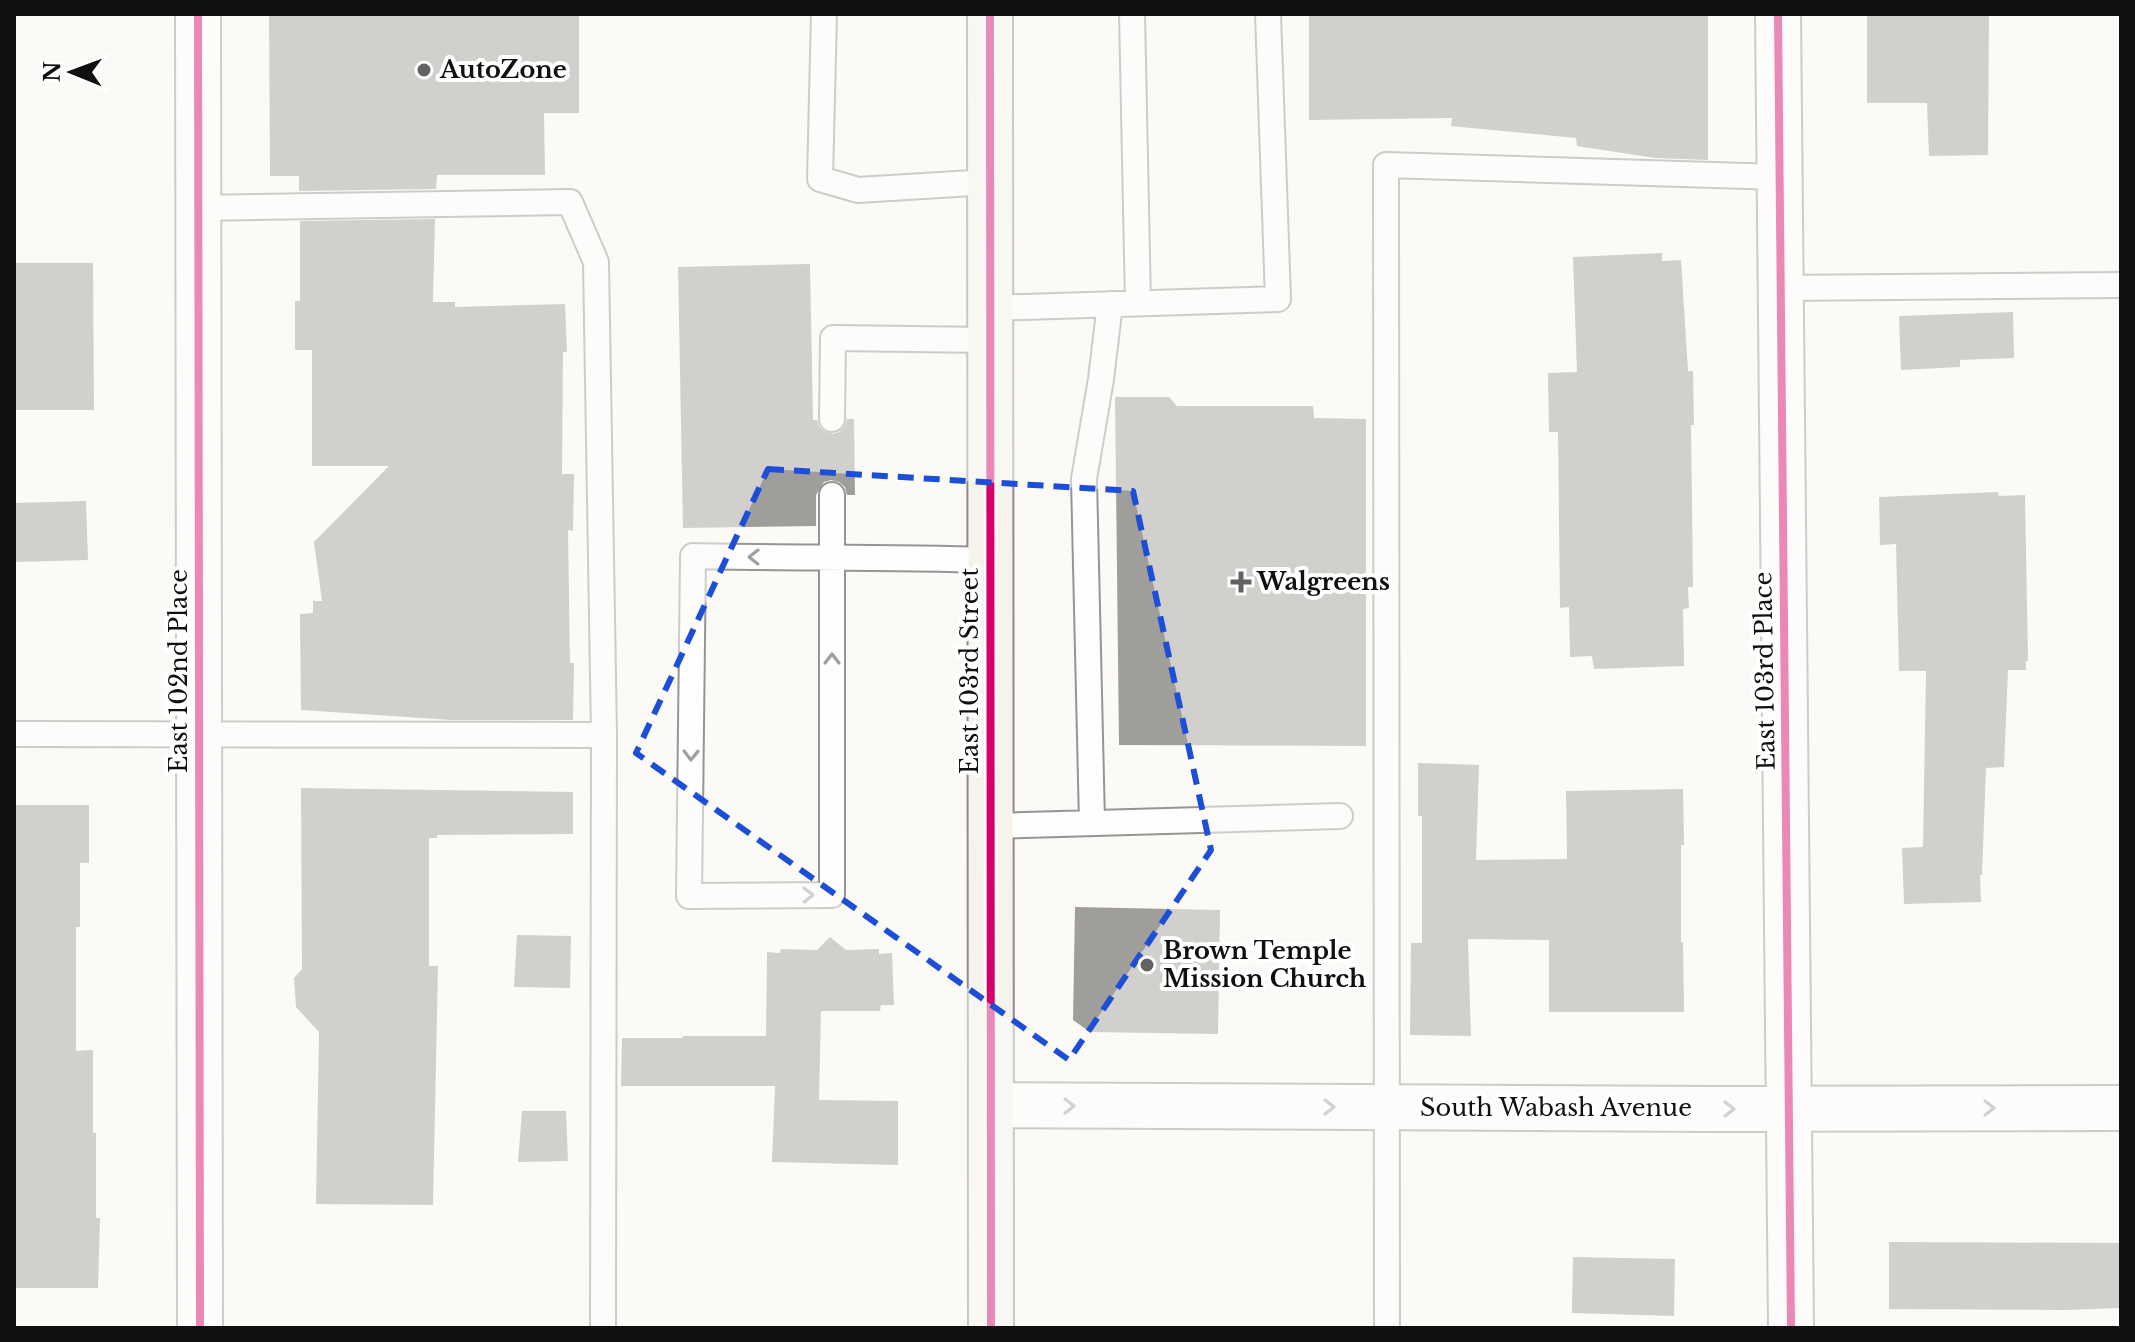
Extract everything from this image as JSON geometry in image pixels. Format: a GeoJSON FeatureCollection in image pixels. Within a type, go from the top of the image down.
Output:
{"type":"FeatureCollection","features":[{"type":"Feature","properties":{"kind":"main road","name":"East 103rd Street"},"geometry":{"type":"LineString","coordinates":[[990,14],[991,1328]]}},
{"type":"Feature","properties":{"kind":"street","name":"East 102nd Place"},"geometry":{"type":"LineString","coordinates":[[198,14],[200,1328]]}},
{"type":"Feature","properties":{"kind":"street","name":"East 103rd Place"},"geometry":{"type":"LineString","coordinates":[[1778,14],[1791,1328]]}},
{"type":"Feature","properties":{"kind":"street","name":"South Wabash Avenue"},"geometry":{"type":"LineString","coordinates":[[991,1105],[2121,1108]]}},
{"type":"Feature","properties":{"kind":"lane"},"geometry":{"type":"LineString","coordinates":[[824,14],[820,179],[858,190],[989,182]]}},
{"type":"Feature","properties":{"kind":"lane"},"geometry":{"type":"LineString","coordinates":[[1132,14],[1138,303]]}},
{"type":"Feature","properties":{"kind":"lane"},"geometry":{"type":"LineString","coordinates":[[832,419],[833,338],[989,324],[1110,304],[1278,299],[1268,14]]}},
{"type":"Feature","properties":{"kind":"lane"},"geometry":{"type":"LineString","coordinates":[[1387,1328],[1386,165],[1780,177]]}},
{"type":"Feature","properties":{"kind":"lane"},"geometry":{"type":"LineString","coordinates":[[198,208],[570,202],[596,262],[604,735],[603,1328]]}},
{"type":"Feature","properties":{"kind":"lane"},"geometry":{"type":"LineString","coordinates":[[1781,288],[2121,285]]}},
{"type":"Feature","properties":{"kind":"lane"},"geometry":{"type":"LineString","coordinates":[[1092,823],[1084,479],[1110,304]]}},
{"type":"Feature","properties":{"kind":"lane"},"geometry":{"type":"LineString","coordinates":[[832,495],[832,558],[832,895],[689,896],[693,556],[832,558],[989,560]]}},
{"type":"Feature","properties":{"kind":"lane"},"geometry":{"type":"LineString","coordinates":[[14,734],[604,735]]}},
{"type":"Feature","properties":{"kind":"lane"},"geometry":{"type":"LineString","coordinates":[[990,826],[1340,816]]}},
{"type":"Feature","properties":{"kind":"highlighted area"},"geometry":{"type":"Polygon","coordinates":[[[768,469],[1133,491],[1211,850],[1069,1060],[636,753],[768,469]]]}},
{"type":"Feature","properties":{"kind":"building"},"geometry":{"type":"Polygon","coordinates":[[[269,14],[579,14],[579,113],[544,113],[545,175],[437,175],[436,189],[299,191],[299,176],[270,176],[269,14]]]}},
{"type":"Feature","properties":{"kind":"building"},"geometry":{"type":"Polygon","coordinates":[[[1309,14],[1708,14],[1708,160],[1655,158],[1577,146],[1576,138],[1451,126],[1452,118],[1309,120],[1309,14]]]}},
{"type":"Feature","properties":{"kind":"building"},"geometry":{"type":"Polygon","coordinates":[[[1867,14],[1989,14],[1988,155],[1929,156],[1927,103],[1867,103],[1867,14]]]}},
{"type":"Feature","properties":{"kind":"building"},"geometry":{"type":"Polygon","coordinates":[[[435,219],[433,302],[455,302],[455,307],[565,304],[567,352],[563,352],[562,474],[574,474],[573,531],[568,530],[570,663],[574,663],[573,720],[451,720],[301,710],[300,614],[313,613],[313,601],[322,601],[314,542],[389,466],[312,466],[312,350],[295,350],[295,301],[300,301],[300,221],[435,219]]]}},
{"type":"Feature","properties":{"kind":"building"},"geometry":{"type":"Polygon","coordinates":[[[1662,253],[1662,261],[1681,260],[1688,371],[1693,371],[1693,587],[1688,587],[1689,608],[1683,609],[1684,666],[1594,669],[1592,656],[1570,657],[1569,607],[1560,608],[1558,432],[1549,432],[1548,373],[1577,372],[1573,257],[1662,253]]]}},
{"type":"Feature","properties":{"kind":"building"},"geometry":{"type":"Polygon","coordinates":[[[14,263],[93,263],[94,410],[14,410],[14,263]]]}},
{"type":"Feature","properties":{"kind":"building"},"geometry":{"type":"Polygon","coordinates":[[[810,264],[813,420],[817,420],[824,431],[833,434],[844,427],[847,419],[854,419],[855,495],[847,495],[845,487],[839,482],[824,482],[816,495],[816,526],[683,528],[678,267],[810,264]]]}},
{"type":"Feature","properties":{"kind":"building"},"geometry":{"type":"Polygon","coordinates":[[[2013,312],[2014,358],[1960,360],[1960,367],[1901,370],[1899,316],[2013,312]]]}},
{"type":"Feature","properties":{"kind":"building","name":"Walgreens"},"geometry":{"type":"Polygon","coordinates":[[[1115,397],[1169,397],[1177,406],[1313,406],[1314,418],[1366,419],[1366,746],[1119,745],[1115,397]]]}},
{"type":"Feature","properties":{"kind":"building"},"geometry":{"type":"Polygon","coordinates":[[[1998,492],[1999,496],[2025,495],[2028,661],[2026,670],[2008,670],[2004,767],[1986,768],[1981,902],[1904,904],[1902,848],[1923,847],[1926,671],[1899,671],[1896,544],[1880,545],[1879,497],[1998,492]]]}},
{"type":"Feature","properties":{"kind":"building"},"geometry":{"type":"Polygon","coordinates":[[[86,501],[88,560],[14,562],[14,503],[86,501]]]}},
{"type":"Feature","properties":{"kind":"building"},"geometry":{"type":"Polygon","coordinates":[[[1418,763],[1479,765],[1476,860],[1567,859],[1566,791],[1683,789],[1681,942],[1684,1012],[1549,1012],[1549,940],[1468,939],[1471,1036],[1410,1035],[1411,943],[1422,943],[1422,816],[1418,816],[1418,763]]]}},
{"type":"Feature","properties":{"kind":"building"},"geometry":{"type":"Polygon","coordinates":[[[301,788],[573,792],[573,834],[437,835],[437,838],[429,838],[429,966],[438,966],[433,1205],[316,1204],[319,1032],[296,1007],[294,978],[302,969],[301,788]]]}},
{"type":"Feature","properties":{"kind":"building"},"geometry":{"type":"Polygon","coordinates":[[[14,805],[89,805],[89,863],[80,863],[80,927],[76,927],[76,1051],[93,1050],[96,1218],[100,1218],[98,1288],[14,1288],[14,805]]]}},
{"type":"Feature","properties":{"kind":"building","name":"Brown Temple Mission Church"},"geometry":{"type":"Polygon","coordinates":[[[1075,907],[1220,910],[1218,1034],[1090,1032],[1073,1020],[1075,907]]]}},
{"type":"Feature","properties":{"kind":"building"},"geometry":{"type":"Polygon","coordinates":[[[517,935],[571,936],[570,988],[514,987],[517,935]]]}},
{"type":"Feature","properties":{"kind":"building"},"geometry":{"type":"Polygon","coordinates":[[[830,937],[846,950],[879,949],[879,954],[892,953],[894,1005],[881,1005],[880,1011],[821,1011],[819,1100],[898,1101],[898,1165],[772,1162],[775,1086],[621,1086],[622,1038],[766,1036],[767,952],[780,953],[781,949],[817,950],[830,937]]]}},
{"type":"Feature","properties":{"kind":"building"},"geometry":{"type":"Polygon","coordinates":[[[522,1111],[566,1111],[568,1161],[518,1162],[522,1111]]]}},
{"type":"Feature","properties":{"kind":"building"},"geometry":{"type":"Polygon","coordinates":[[[1889,1242],[2121,1243],[2121,1308],[1889,1309],[1889,1242]]]}},
{"type":"Feature","properties":{"kind":"building"},"geometry":{"type":"Polygon","coordinates":[[[1573,1257],[1675,1259],[1674,1316],[1572,1313],[1573,1257]]]}},
{"type":"Feature","properties":{"kind":"cycle path"},"geometry":{"type":"LineString","coordinates":[[198,14],[200,1328]]}},
{"type":"Feature","properties":{"kind":"cycle path"},"geometry":{"type":"LineString","coordinates":[[990,14],[991,1328]]}},
{"type":"Feature","properties":{"kind":"cycle path"},"geometry":{"type":"LineString","coordinates":[[1778,14],[1791,1328]]}},
{"type":"Feature","properties":{"kind":"place","name":"AutoZone"},"geometry":{"type":"Point","coordinates":[424,70]}},
{"type":"Feature","properties":{"kind":"place","name":"Walgreens"},"geometry":{"type":"Point","coordinates":[1241,582]}},
{"type":"Feature","properties":{"kind":"place","name":"Brown Temple Mission Church"},"geometry":{"type":"Point","coordinates":[1147,965]}}]}
